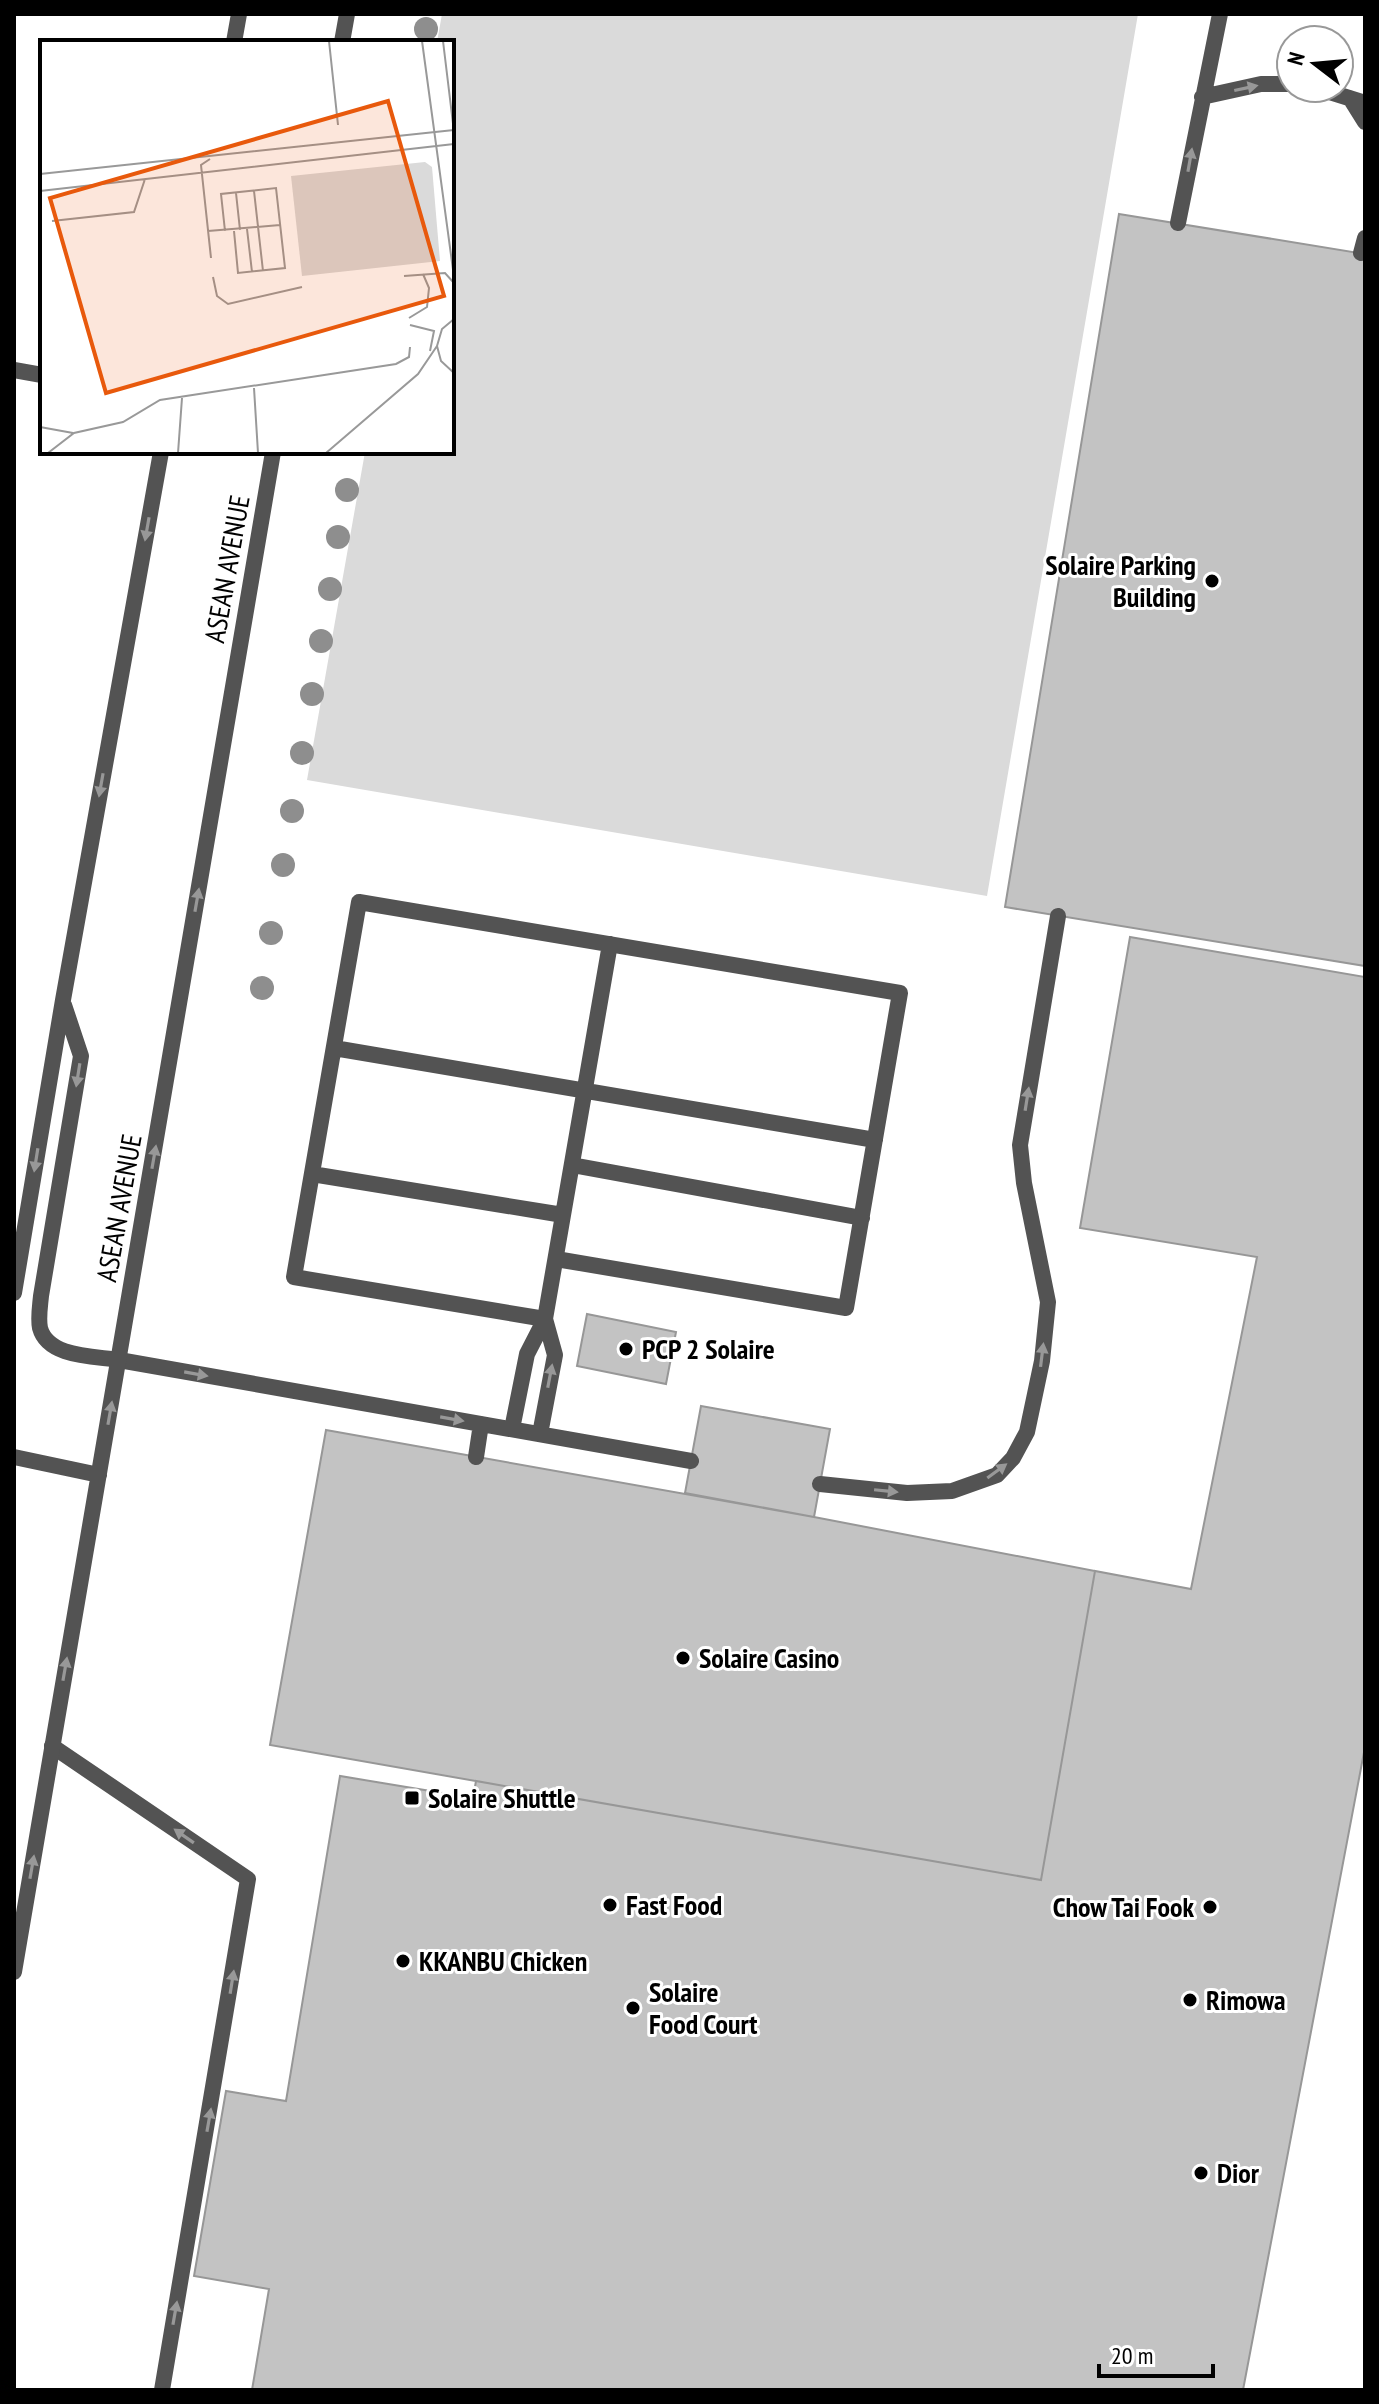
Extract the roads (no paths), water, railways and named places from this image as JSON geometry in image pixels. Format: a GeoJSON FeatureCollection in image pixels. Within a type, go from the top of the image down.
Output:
{"type":"FeatureCollection","features":[{"type":"Feature","properties":{"kind":"street"},"geometry":{"type":"LineString","coordinates":[[234,40],[239,14]]}},
{"type":"Feature","properties":{"kind":"street"},"geometry":{"type":"LineString","coordinates":[[342,40],[347,14]]}},
{"type":"Feature","properties":{"kind":"street"},"geometry":{"type":"LineString","coordinates":[[1178,223],[1220,14]]}},
{"type":"Feature","properties":{"kind":"street"},"geometry":{"type":"LineString","coordinates":[[1202,97],[1261,84],[1275,84]]}},
{"type":"Feature","properties":{"kind":"street"},"geometry":{"type":"LineString","coordinates":[[1358,101],[1365,122]]}},
{"type":"Feature","properties":{"kind":"street"},"geometry":{"type":"LineString","coordinates":[[14,370],[40,375]]}},
{"type":"Feature","properties":{"kind":"street"},"geometry":{"type":"LineString","coordinates":[[14,1293],[161,454]]}},
{"type":"Feature","properties":{"kind":"street","name":"ASEAN AVENUE"},"geometry":{"type":"LineString","coordinates":[[14,1972],[273,454]]}},
{"type":"Feature","properties":{"kind":"street"},"geometry":{"type":"LineString","coordinates":[[545,1319],[294,1277],[359,902],[900,993],[846,1308],[556,1259]]}},
{"type":"Feature","properties":{"kind":"street"},"geometry":{"type":"LineString","coordinates":[[820,1484],[907,1493],[952,1491],[997,1475],[1013,1458],[1027,1432],[1042,1361],[1048,1302],[1024,1183],[1020,1145],[1058,916]]}},
{"type":"Feature","properties":{"kind":"street"},"geometry":{"type":"LineString","coordinates":[[512,1429],[527,1354],[545,1319],[610,944]]}},
{"type":"Feature","properties":{"kind":"street"},"geometry":{"type":"LineString","coordinates":[[63,1000],[81,1056],[41,1296],[40,1328],[46,1339],[61,1350],[691,1461]]}},
{"type":"Feature","properties":{"kind":"street"},"geometry":{"type":"LineString","coordinates":[[334,1048],[875,1140]]}},
{"type":"Feature","properties":{"kind":"street"},"geometry":{"type":"LineString","coordinates":[[572,1165],[862,1218]]}},
{"type":"Feature","properties":{"kind":"street"},"geometry":{"type":"LineString","coordinates":[[312,1174],[563,1215]]}},
{"type":"Feature","properties":{"kind":"street"},"geometry":{"type":"LineString","coordinates":[[540,1434],[555,1355],[545,1319]]}},
{"type":"Feature","properties":{"kind":"street"},"geometry":{"type":"LineString","coordinates":[[476,1457],[481,1424]]}},
{"type":"Feature","properties":{"kind":"street"},"geometry":{"type":"LineString","coordinates":[[14,1457],[99,1475]]}},
{"type":"Feature","properties":{"kind":"street"},"geometry":{"type":"LineString","coordinates":[[52,1746],[248,1879],[162,2390]]}},
{"type":"Feature","properties":{"kind":"place","name":"Solaire Parking Building"},"geometry":{"type":"Point","coordinates":[1212,581]}},
{"type":"Feature","properties":{"kind":"place","name":"PCP 2 Solaire"},"geometry":{"type":"Point","coordinates":[626,1349]}},
{"type":"Feature","properties":{"kind":"place","name":"Solaire Casino"},"geometry":{"type":"Point","coordinates":[683,1658]}},
{"type":"Feature","properties":{"kind":"place","name":"Solaire Shuttle"},"geometry":{"type":"Point","coordinates":[412,1798]}},
{"type":"Feature","properties":{"kind":"place","name":"Fast Food"},"geometry":{"type":"Point","coordinates":[610,1905]}},
{"type":"Feature","properties":{"kind":"place","name":"Chow Tai Fook"},"geometry":{"type":"Point","coordinates":[1210,1907]}},
{"type":"Feature","properties":{"kind":"place","name":"KKANBU Chicken"},"geometry":{"type":"Point","coordinates":[403,1961]}},
{"type":"Feature","properties":{"kind":"place","name":"Rimowa"},"geometry":{"type":"Point","coordinates":[1190,2000]}},
{"type":"Feature","properties":{"kind":"place","name":"Solaire Food Court"},"geometry":{"type":"Point","coordinates":[633,2008]}},
{"type":"Feature","properties":{"kind":"place","name":"Dior"},"geometry":{"type":"Point","coordinates":[1201,2173]}}]}
